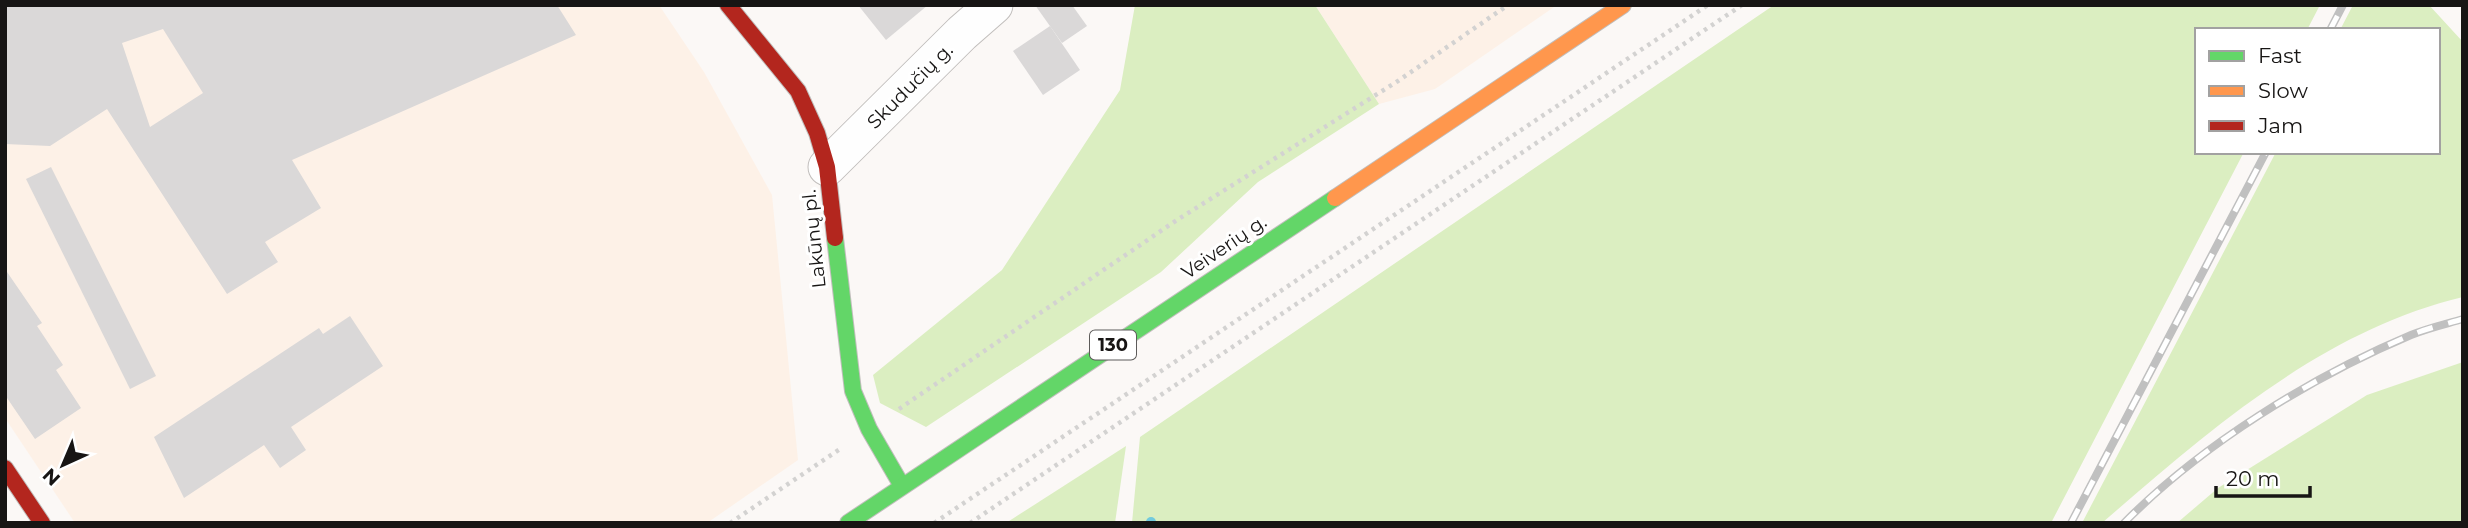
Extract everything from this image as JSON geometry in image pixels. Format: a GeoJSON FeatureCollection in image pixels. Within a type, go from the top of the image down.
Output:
{"type":"FeatureCollection","features":[{"type":"Feature","properties":{"kind":"main road","name":"Lakūnų pl."},"geometry":{"type":"LineString","coordinates":[[728,5],[798,91],[817,133],[827,167],[853,391],[869,429],[902,486]]}},
{"type":"Feature","properties":{"kind":"main road","name":"Veiverių g."},"geometry":{"type":"LineString","coordinates":[[848,523],[1623,5]]}},
{"type":"Feature","properties":{"kind":"main road"},"geometry":{"type":"LineString","coordinates":[[5,468],[42,523]]}},
{"type":"Feature","properties":{"kind":"street","name":"Skudučių g."},"geometry":{"type":"LineString","coordinates":[[827,167],[962,33],[994,5]]}},
{"type":"Feature","properties":{"kind":"path"},"geometry":{"type":"LineString","coordinates":[[732,523],[1177,220],[1398,81],[1508,5]]}},
{"type":"Feature","properties":{"kind":"path"},"geometry":{"type":"LineString","coordinates":[[934,523],[1707,5]]}},
{"type":"Feature","properties":{"kind":"path"},"geometry":{"type":"LineString","coordinates":[[970,523],[1742,5]]}},
{"type":"Feature","properties":{"kind":"shaded area"},"geometry":{"type":"Polygon","coordinates":[[[5,5],[659,5],[704,72],[772,195],[798,460],[707,523],[75,523],[5,418],[5,5]]]}},
{"type":"Feature","properties":{"kind":"shaded area"},"geometry":{"type":"Polygon","coordinates":[[[1315,5],[1557,5],[1435,89],[1379,104],[1315,5]]]}},
{"type":"Feature","properties":{"kind":"green space"},"geometry":{"type":"Polygon","coordinates":[[[1135,5],[1315,5],[1379,104],[1258,182],[1161,272],[926,427],[880,403],[873,375],[1002,270],[1120,90],[1135,5]]]}},
{"type":"Feature","properties":{"kind":"green space"},"geometry":{"type":"Polygon","coordinates":[[[1774,5],[2320,5],[2308,28],[2195,28],[2195,154],[2243,154],[2051,523],[1132,523],[1140,437],[1774,5]]]}},
{"type":"Feature","properties":{"kind":"green space"},"geometry":{"type":"Polygon","coordinates":[[[2353,5],[2429,5],[2463,42],[2463,297],[2412,312],[2362,333],[2315,359],[2226,420],[2102,523],[2082,523],[2275,154],[2440,154],[2440,28],[2341,28],[2353,5]]]}},
{"type":"Feature","properties":{"kind":"green space"},"geometry":{"type":"Polygon","coordinates":[[[2463,362],[2463,523],[2177,523],[2218,488],[2367,395],[2463,362]]]}},
{"type":"Feature","properties":{"kind":"green space"},"geometry":{"type":"Polygon","coordinates":[[[1126,446],[1115,523],[1006,523],[1126,446]]]}},
{"type":"Feature","properties":{"kind":"building"},"geometry":{"type":"Polygon","coordinates":[[[5,5],[557,5],[576,35],[292,160],[321,208],[265,242],[278,262],[227,294],[107,109],[50,146],[5,144],[5,5]],[[163,29],[122,43],[150,127],[203,93],[163,29]]]}},
{"type":"Feature","properties":{"kind":"building"},"geometry":{"type":"Polygon","coordinates":[[[858,5],[928,5],[886,40],[858,5]]]}},
{"type":"Feature","properties":{"kind":"building"},"geometry":{"type":"Polygon","coordinates":[[[1035,5],[1072,5],[1087,26],[1062,43],[1035,5]]]}},
{"type":"Feature","properties":{"kind":"building"},"geometry":{"type":"Polygon","coordinates":[[[1050,26],[1080,70],[1043,95],[1013,51],[1050,26]]]}},
{"type":"Feature","properties":{"kind":"building"},"geometry":{"type":"Polygon","coordinates":[[[51,167],[156,376],[130,389],[26,179],[51,167]]]}},
{"type":"Feature","properties":{"kind":"building"},"geometry":{"type":"Polygon","coordinates":[[[5,269],[42,323],[37,326],[63,365],[56,370],[81,408],[35,439],[5,395],[5,269]]]}},
{"type":"Feature","properties":{"kind":"building"},"geometry":{"type":"Polygon","coordinates":[[[350,316],[383,366],[291,427],[306,450],[280,468],[264,445],[184,498],[154,437],[319,328],[323,334],[350,316]]]}},
{"type":"Feature","properties":{"kind":"railway"},"geometry":{"type":"LineString","coordinates":[[2331,28],[2343,5]]}},
{"type":"Feature","properties":{"kind":"railway"},"geometry":{"type":"LineString","coordinates":[[2071,523],[2265,154]]}},
{"type":"Feature","properties":{"kind":"railway"},"geometry":{"type":"LineString","coordinates":[[2124,523],[2154,494],[2222,440],[2297,392],[2411,335],[2463,319]]}},
{"type":"Feature","properties":{"kind":"traffic: fast"},"geometry":{"type":"LineString","coordinates":[[848,523],[1335,198]]}},
{"type":"Feature","properties":{"kind":"traffic: fast"},"geometry":{"type":"LineString","coordinates":[[835,238],[853,391],[869,429],[902,486]]}},
{"type":"Feature","properties":{"kind":"traffic: slow"},"geometry":{"type":"LineString","coordinates":[[1335,198],[1623,5]]}},
{"type":"Feature","properties":{"kind":"traffic: jam"},"geometry":{"type":"LineString","coordinates":[[728,5],[798,91],[817,133],[827,167],[835,238]]}},
{"type":"Feature","properties":{"kind":"traffic: jam"},"geometry":{"type":"LineString","coordinates":[[5,468],[42,523]]}}]}
